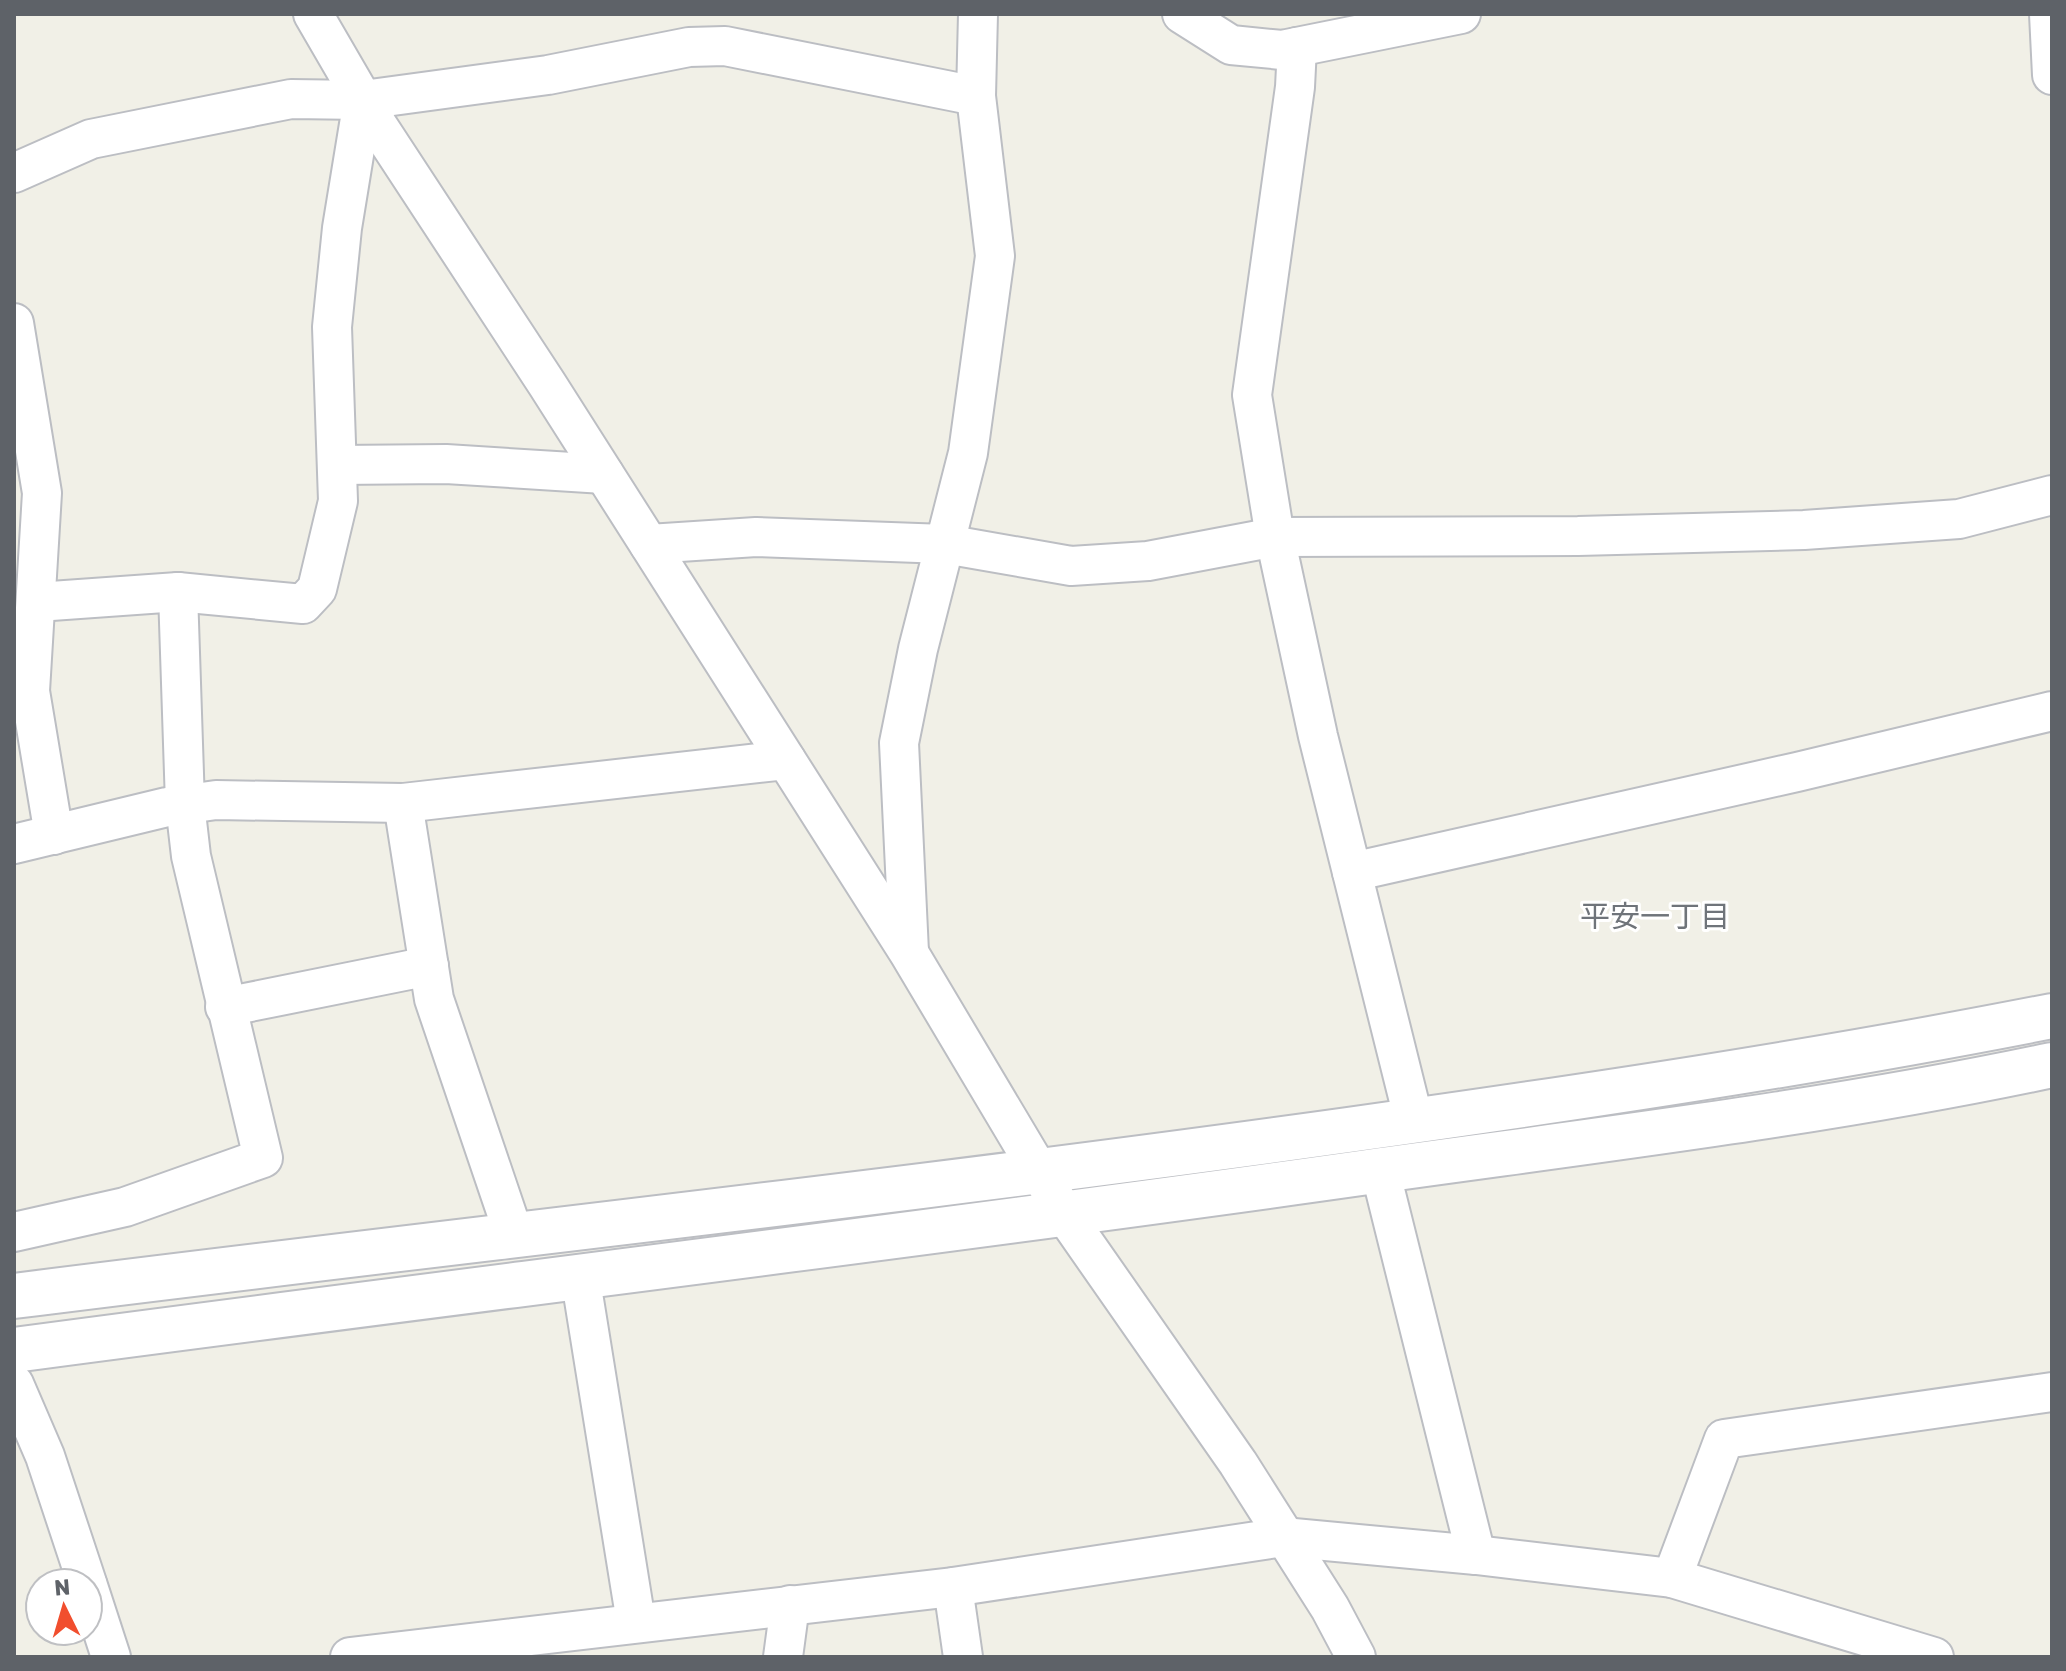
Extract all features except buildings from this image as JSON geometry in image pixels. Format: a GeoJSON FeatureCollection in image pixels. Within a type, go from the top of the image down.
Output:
{"type":"FeatureCollection","features":[{"type":"Feature","properties":{"kind":"street"},"geometry":{"type":"LineString","coordinates":[[313,14],[363,100],[909,953],[1065,1215],[1238,1463],[1330,1608],[1356,1657]]}},
{"type":"Feature","properties":{"kind":"street"},"geometry":{"type":"LineString","coordinates":[[909,953],[899,743],[918,649],[968,453],[995,256],[976,96],[978,14]]}},
{"type":"Feature","properties":{"kind":"street"},"geometry":{"type":"LineString","coordinates":[[1182,14],[1231,45],[1282,50],[1461,14]]}},
{"type":"Feature","properties":{"kind":"street"},"geometry":{"type":"LineString","coordinates":[[2049,14],[2052,75]]}},
{"type":"Feature","properties":{"kind":"street"},"geometry":{"type":"LineString","coordinates":[[14,173],[91,139],[291,99],[363,100],[548,75],[689,47],[725,46],[976,96]]}},
{"type":"Feature","properties":{"kind":"street"},"geometry":{"type":"LineString","coordinates":[[1297,47],[1295,87],[1252,395],[1275,537],[1318,736],[1414,1121]]}},
{"type":"Feature","properties":{"kind":"street"},"geometry":{"type":"LineString","coordinates":[[37,602],[178,592],[303,604],[317,589],[338,501],[332,327],[342,228],[363,100]]}},
{"type":"Feature","properties":{"kind":"street"},"geometry":{"type":"LineString","coordinates":[[14,323],[42,493],[30,691],[54,835]]}},
{"type":"Feature","properties":{"kind":"street"},"geometry":{"type":"LineString","coordinates":[[337,465],[446,464],[604,474]]}},
{"type":"Feature","properties":{"kind":"street"},"geometry":{"type":"LineString","coordinates":[[649,544],[756,537],[945,544],[1071,566],[1148,561],[1275,537],[1578,536],[1804,530],[1959,519],[2052,495]]}},
{"type":"Feature","properties":{"kind":"street"},"geometry":{"type":"LineString","coordinates":[[14,1232],[125,1207],[263,1158],[191,856],[185,804],[178,592]]}},
{"type":"Feature","properties":{"kind":"street"},"geometry":{"type":"LineString","coordinates":[[1352,872],[2052,711]]}},
{"type":"Feature","properties":{"kind":"street"},"geometry":{"type":"LineString","coordinates":[[14,844],[185,804],[216,800],[403,803],[786,760]]}},
{"type":"Feature","properties":{"kind":"street"},"geometry":{"type":"LineString","coordinates":[[403,803],[434,999],[514,1235]]}},
{"type":"Feature","properties":{"kind":"street"},"geometry":{"type":"LineString","coordinates":[[225,1007],[429,966]]}},
{"type":"Feature","properties":{"kind":"street"},"geometry":{"type":"LineString","coordinates":[[14,1296],[1040,1173],[1734,1075],[2052,1016]]}},
{"type":"Feature","properties":{"kind":"street"},"geometry":{"type":"LineString","coordinates":[[14,1350],[1065,1215],[1712,1125],[2052,1065]]}},
{"type":"Feature","properties":{"kind":"street"},"geometry":{"type":"LineString","coordinates":[[1380,1170],[1476,1555]]}},
{"type":"Feature","properties":{"kind":"street"},"geometry":{"type":"LineString","coordinates":[[580,1275],[636,1622]]}},
{"type":"Feature","properties":{"kind":"street"},"geometry":{"type":"LineString","coordinates":[[14,1384],[45,1456],[82,1567]]}},
{"type":"Feature","properties":{"kind":"street"},"geometry":{"type":"LineString","coordinates":[[1672,1578],[1724,1439],[2052,1392]]}},
{"type":"Feature","properties":{"kind":"street"},"geometry":{"type":"LineString","coordinates":[[350,1657],[953,1587],[1283,1537],[1672,1578],[1934,1657]]}},
{"type":"Feature","properties":{"kind":"street"},"geometry":{"type":"LineString","coordinates":[[953,1587],[963,1657]]}},
{"type":"Feature","properties":{"kind":"street"},"geometry":{"type":"LineString","coordinates":[[783,1657],[790,1605]]}},
{"type":"Feature","properties":{"kind":"street"},"geometry":{"type":"LineString","coordinates":[[104,1635],[111,1657]]}},
{"type":"Feature","properties":{"kind":"district","name":"平安一丁目"},"geometry":{"type":"Point","coordinates":[1655,917]}}]}
